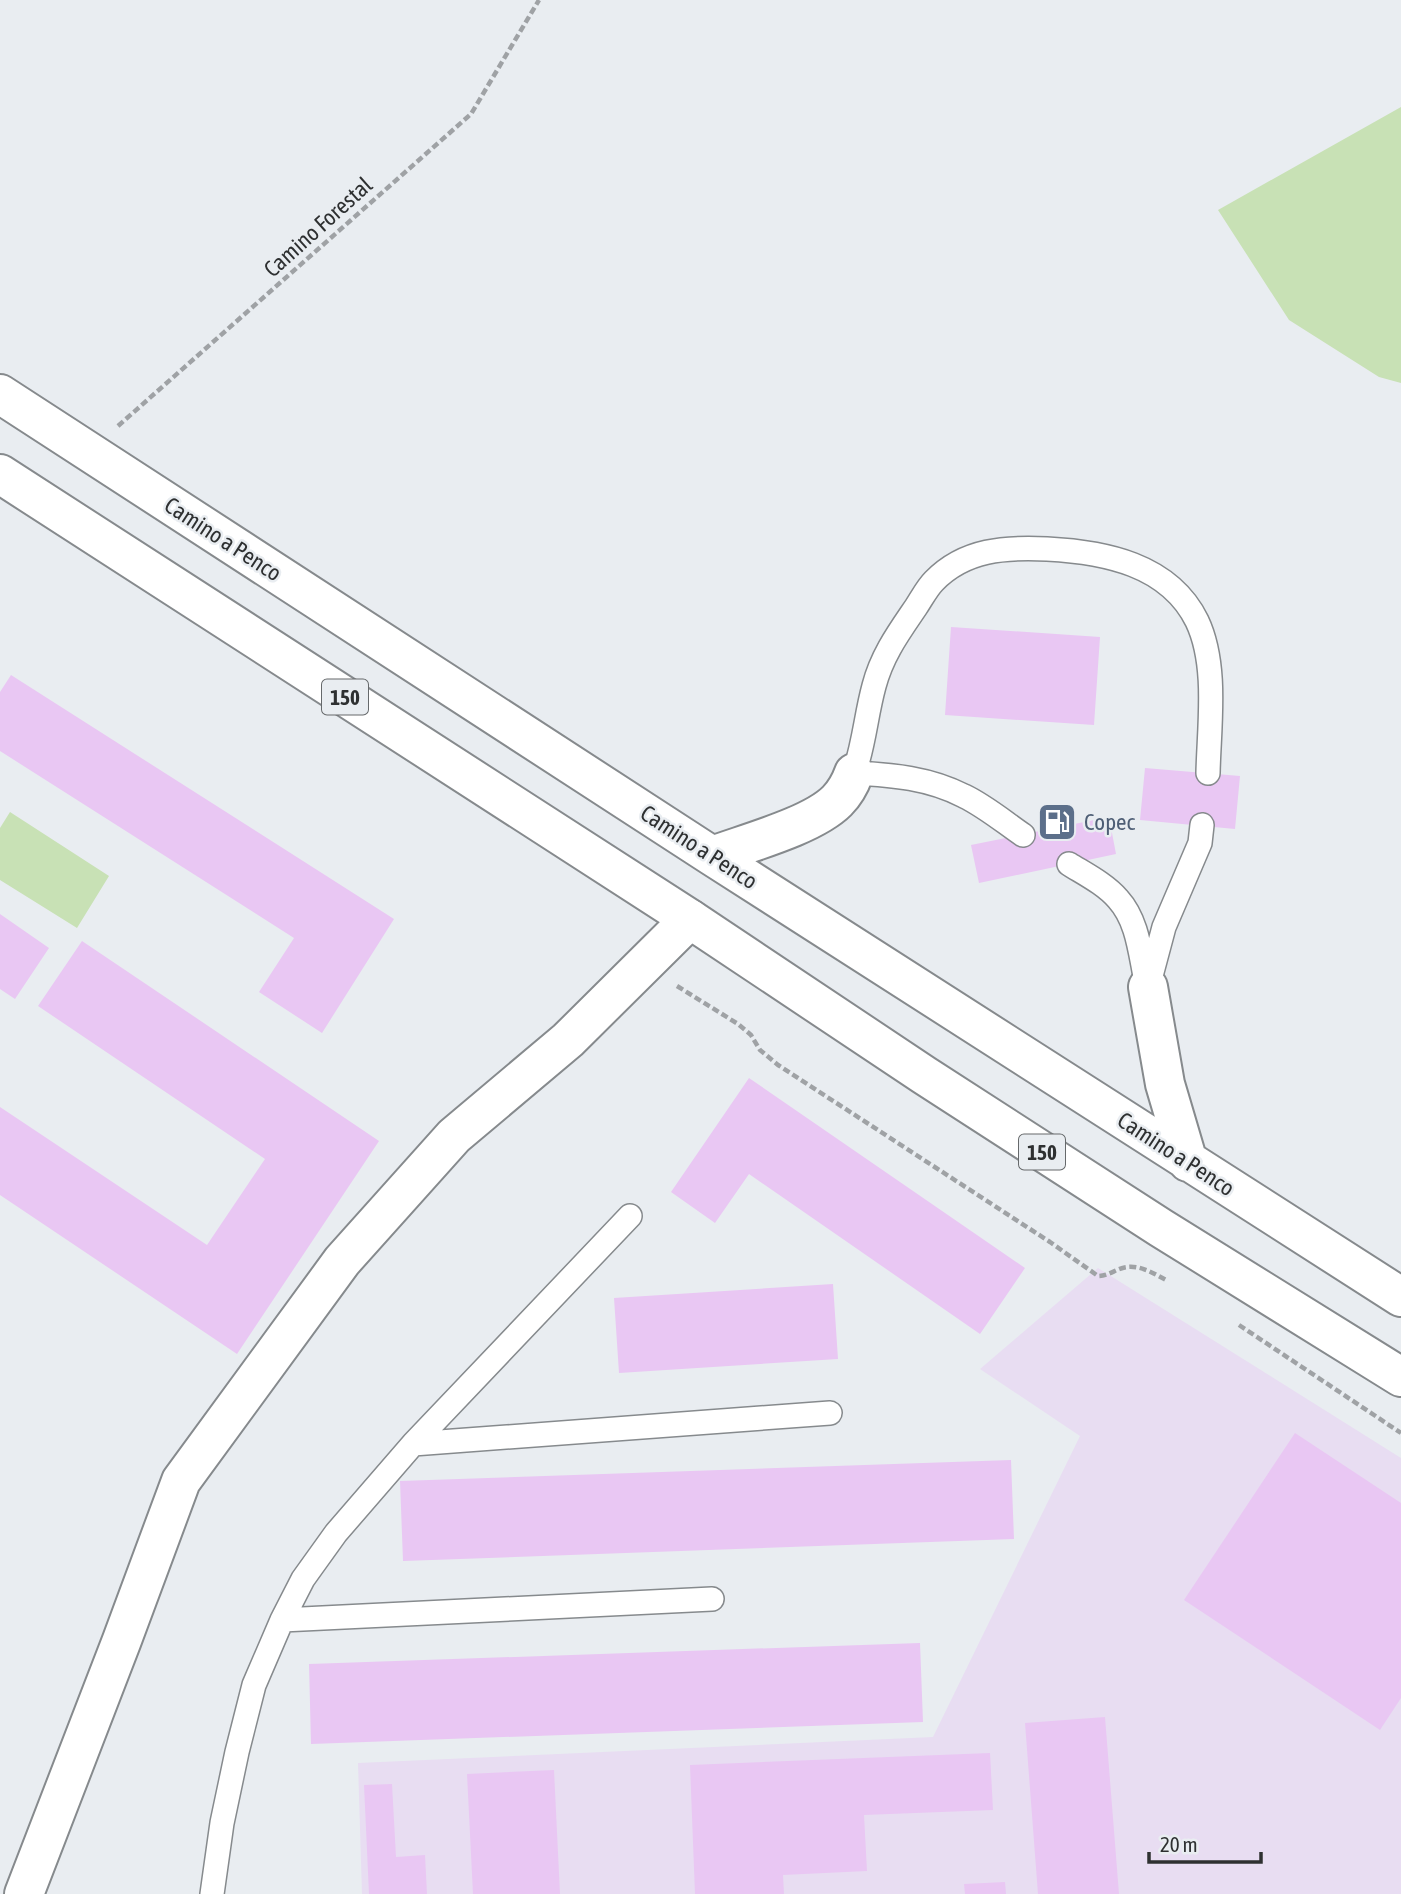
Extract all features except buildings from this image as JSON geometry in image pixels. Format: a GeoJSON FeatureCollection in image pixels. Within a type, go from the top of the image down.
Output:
{"type":"FeatureCollection","features":[{"type":"Feature","properties":{"kind":"main road","name":"Camino a Penco"},"geometry":{"type":"LineString","coordinates":[[0,394],[1188,1163],[1401,1297]]}},
{"type":"Feature","properties":{"kind":"main road","name":"150"},"geometry":{"type":"LineString","coordinates":[[0,474],[690,919],[1127,1206],[1401,1377]]}},
{"type":"Feature","properties":{"kind":"main road"},"geometry":{"type":"LineString","coordinates":[[712,856],[806,822],[836,803],[844,794],[854,773]]}},
{"type":"Feature","properties":{"kind":"main road"},"geometry":{"type":"LineString","coordinates":[[24,1894],[181,1481],[342,1261],[419,1174],[454,1136],[568,1040],[690,919]]}},
{"type":"Feature","properties":{"kind":"main road"},"geometry":{"type":"LineString","coordinates":[[1148,988],[1165,1084],[1188,1163]]}},
{"type":"Feature","properties":{"kind":"lane"},"geometry":{"type":"LineString","coordinates":[[1023,835],[966,797],[934,783],[892,775],[854,773],[872,694],[888,648],[933,582],[960,561],[996,549],[1017,547],[1080,551],[1124,561],[1165,583],[1182,599],[1196,620],[1205,642],[1209,665],[1208,773]]}},
{"type":"Feature","properties":{"kind":"lane"},"geometry":{"type":"LineString","coordinates":[[1148,988],[1164,928],[1196,853],[1202,825]]}},
{"type":"Feature","properties":{"kind":"lane"},"geometry":{"type":"LineString","coordinates":[[1069,864],[1105,888],[1118,899],[1128,913],[1135,929],[1148,988]]}},
{"type":"Feature","properties":{"kind":"lane"},"geometry":{"type":"LineString","coordinates":[[212,1894],[222,1823],[254,1685],[303,1579],[336,1533],[413,1444],[629,1216]]}},
{"type":"Feature","properties":{"kind":"lane"},"geometry":{"type":"LineString","coordinates":[[413,1444],[830,1413]]}},
{"type":"Feature","properties":{"kind":"lane"},"geometry":{"type":"LineString","coordinates":[[282,1620],[712,1600]]}},
{"type":"Feature","properties":{"kind":"path","name":"Camino Forestal"},"geometry":{"type":"LineString","coordinates":[[89,452],[471,114],[539,0]]}},
{"type":"Feature","properties":{"kind":"path"},"geometry":{"type":"LineString","coordinates":[[643,965],[738,1024],[751,1035],[760,1051],[778,1065],[1098,1276],[1128,1266],[1150,1271],[1172,1283]]}},
{"type":"Feature","properties":{"kind":"path"},"geometry":{"type":"LineString","coordinates":[[1238,1325],[1401,1433]]}},
{"type":"Feature","properties":{"kind":"shaded area"},"geometry":{"type":"Polygon","coordinates":[[[1098,1268],[1401,1458],[1401,1894],[362,1894],[358,1763],[933,1737],[1080,1436],[980,1369],[1098,1268]]]}},
{"type":"Feature","properties":{"kind":"green space"},"geometry":{"type":"Polygon","coordinates":[[[1401,107],[1401,383],[1379,377],[1289,320],[1218,210],[1401,107]]]}},
{"type":"Feature","properties":{"kind":"green space"},"geometry":{"type":"Polygon","coordinates":[[[10,812],[109,876],[77,928],[0,880],[0,828],[10,812]]]}},
{"type":"Feature","properties":{"kind":"place","name":"Copec"},"geometry":{"type":"Point","coordinates":[1057,822]}}]}
